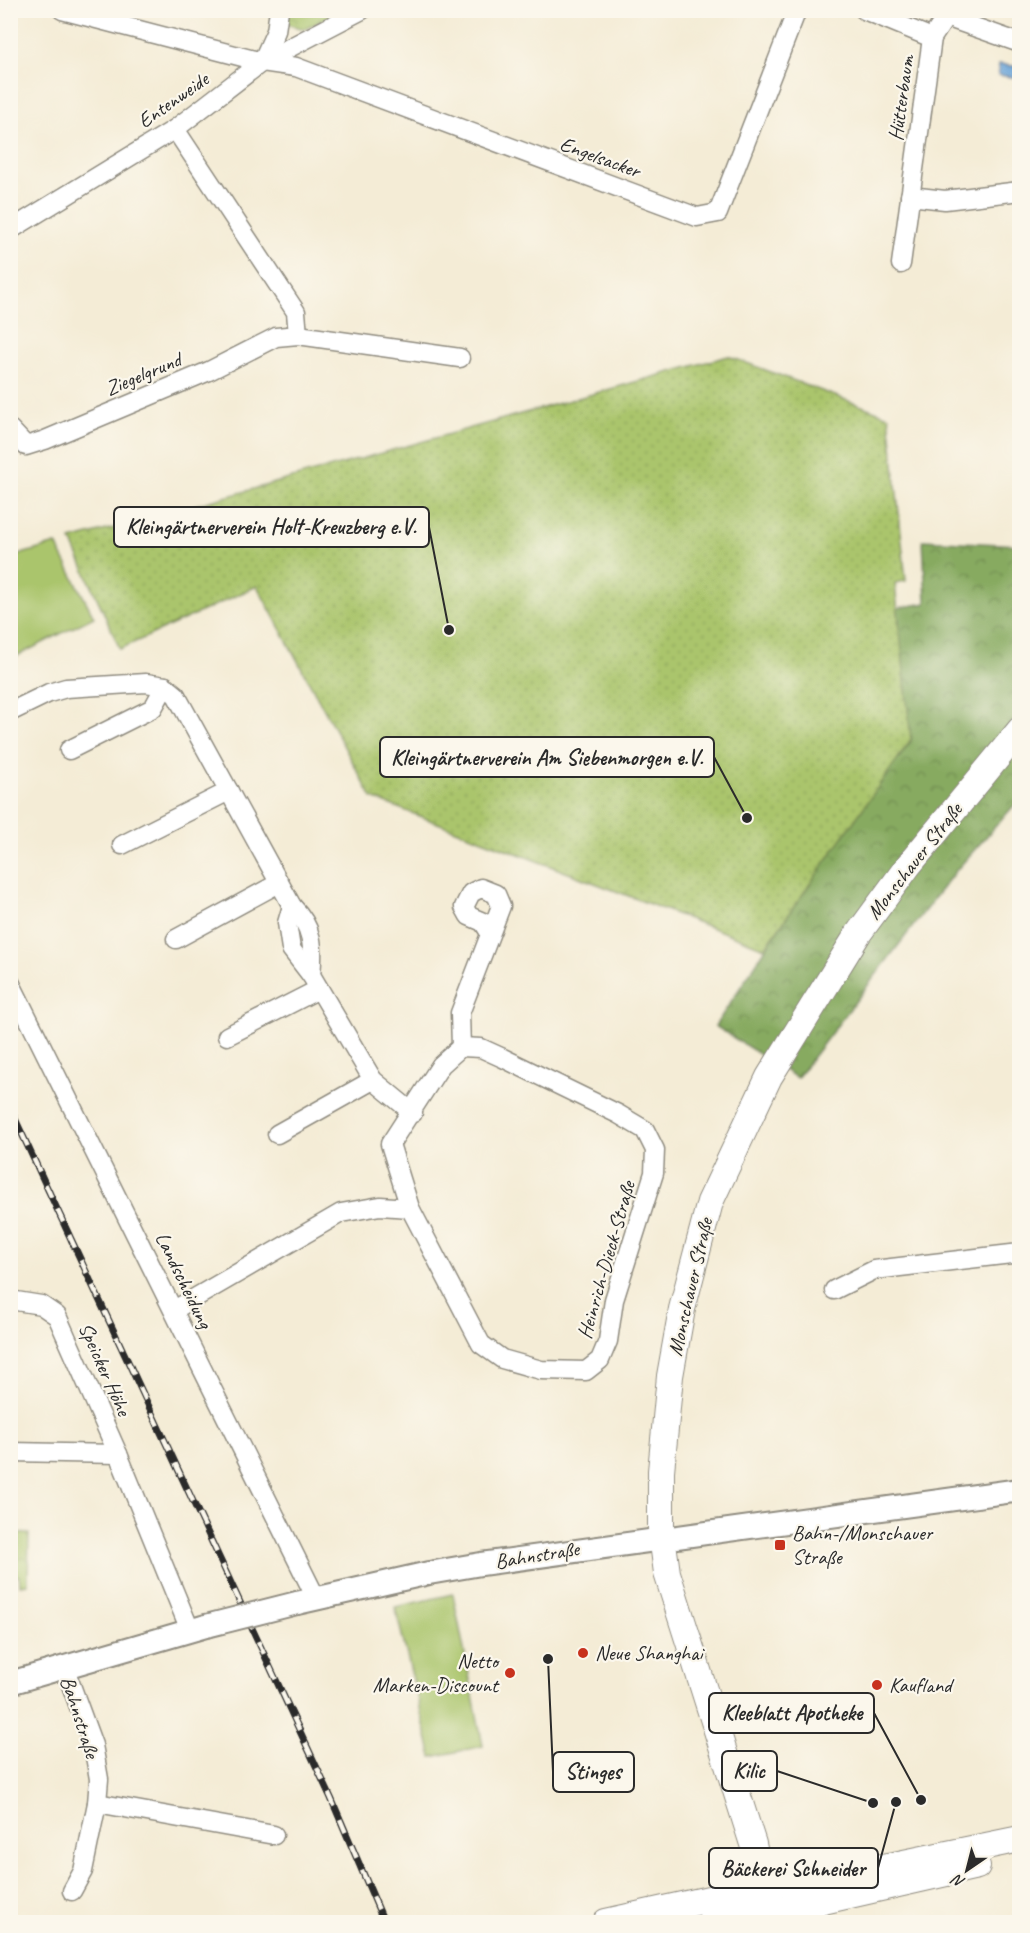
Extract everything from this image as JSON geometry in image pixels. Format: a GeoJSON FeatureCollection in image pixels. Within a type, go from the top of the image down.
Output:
{"type":"FeatureCollection","features":[{"type":"Feature","properties":{"kind":"main road","name":"Monschauer Straße"},"geometry":{"type":"LineString","coordinates":[[766,1907],[753,1844],[667,1573],[662,1539],[661,1471],[670,1376],[682,1309],[710,1202],[770,1077],[858,934],[908,866],[1020,730]]}},
{"type":"Feature","properties":{"kind":"main road"},"geometry":{"type":"LineString","coordinates":[[710,1923],[894,1865],[1020,1839]]}},
{"type":"Feature","properties":{"kind":"main road"},"geometry":{"type":"LineString","coordinates":[[606,1923],[766,1907],[1020,1856]]}},
{"type":"Feature","properties":{"kind":"street"},"geometry":{"type":"LineString","coordinates":[[62,10],[262,62],[276,31],[279,10]]}},
{"type":"Feature","properties":{"kind":"street","name":"Entenweide"},"geometry":{"type":"LineString","coordinates":[[10,230],[175,129],[262,62],[362,10]]}},
{"type":"Feature","properties":{"kind":"street","name":"Engelsacker"},"geometry":{"type":"LineString","coordinates":[[262,62],[296,67],[697,217],[718,213],[796,10]]}},
{"type":"Feature","properties":{"kind":"street"},"geometry":{"type":"LineString","coordinates":[[864,10],[932,38]]}},
{"type":"Feature","properties":{"kind":"street"},"geometry":{"type":"LineString","coordinates":[[946,14],[1020,42]]}},
{"type":"Feature","properties":{"kind":"street","name":"Hütterbaum"},"geometry":{"type":"LineString","coordinates":[[901,264],[932,38],[946,14]]}},
{"type":"Feature","properties":{"kind":"street"},"geometry":{"type":"LineString","coordinates":[[175,129],[296,312],[298,335]]}},
{"type":"Feature","properties":{"kind":"street"},"geometry":{"type":"LineString","coordinates":[[910,196],[945,200],[1020,190]]}},
{"type":"Feature","properties":{"kind":"street","name":"Ziegelgrund"},"geometry":{"type":"LineString","coordinates":[[10,429],[26,446],[45,440],[209,370],[276,337],[298,335],[460,358]]}},
{"type":"Feature","properties":{"kind":"street"},"geometry":{"type":"LineString","coordinates":[[10,712],[49,693],[66,688],[146,683],[165,686],[176,695],[292,906],[286,923],[291,950],[315,982],[372,1080],[413,1113]]}},
{"type":"Feature","properties":{"kind":"street"},"geometry":{"type":"LineString","coordinates":[[69,750],[153,708],[165,686]]}},
{"type":"Feature","properties":{"kind":"street"},"geometry":{"type":"LineString","coordinates":[[122,845],[229,790]]}},
{"type":"Feature","properties":{"kind":"street"},"geometry":{"type":"LineString","coordinates":[[176,939],[279,883]]}},
{"type":"Feature","properties":{"kind":"street"},"geometry":{"type":"LineString","coordinates":[[461,1047],[460,1013],[490,933]]}},
{"type":"Feature","properties":{"kind":"street","name":"Landscheidung"},"geometry":{"type":"LineString","coordinates":[[10,982],[174,1310],[307,1601]]}},
{"type":"Feature","properties":{"kind":"street"},"geometry":{"type":"LineString","coordinates":[[227,1036],[315,982]]}},
{"type":"Feature","properties":{"kind":"street","name":"Heinrich-Dieck-Straße"},"geometry":{"type":"LineString","coordinates":[[461,1047],[481,1048],[618,1114],[645,1130],[655,1150],[654,1173],[614,1300],[608,1341],[600,1360],[586,1371],[542,1370],[502,1359],[481,1344],[410,1208],[390,1144],[413,1113],[441,1065],[461,1047]]}},
{"type":"Feature","properties":{"kind":"street"},"geometry":{"type":"LineString","coordinates":[[277,1134],[372,1080]]}},
{"type":"Feature","properties":{"kind":"street"},"geometry":{"type":"LineString","coordinates":[[174,1310],[341,1213],[380,1206],[410,1208]]}},
{"type":"Feature","properties":{"kind":"street"},"geometry":{"type":"LineString","coordinates":[[834,1290],[874,1270],[1020,1253]]}},
{"type":"Feature","properties":{"kind":"street","name":"Speicker Höhe"},"geometry":{"type":"LineString","coordinates":[[10,1300],[41,1305],[57,1316],[198,1628]]}},
{"type":"Feature","properties":{"kind":"street"},"geometry":{"type":"LineString","coordinates":[[10,1452],[118,1454]]}},
{"type":"Feature","properties":{"kind":"street","name":"Bahnstraße"},"geometry":{"type":"LineString","coordinates":[[10,1683],[198,1628],[429,1573],[1020,1490]]}},
{"type":"Feature","properties":{"kind":"street","name":"Bahnstraße"},"geometry":{"type":"LineString","coordinates":[[64,1666],[93,1745],[99,1779],[97,1803],[83,1871],[72,1891]]}},
{"type":"Feature","properties":{"kind":"street"},"geometry":{"type":"LineString","coordinates":[[97,1803],[274,1835]]}},
{"type":"Feature","properties":{"kind":"green space"},"geometry":{"type":"Polygon","coordinates":[[[287,11],[341,11],[305,29],[285,24],[287,11]]]}},
{"type":"Feature","properties":{"kind":"green space"},"geometry":{"type":"Polygon","coordinates":[[[728,356],[889,416],[906,581],[895,583],[911,740],[765,948],[372,798],[257,586],[120,649],[71,540],[728,356]]]}},
{"type":"Feature","properties":{"kind":"green space"},"geometry":{"type":"Polygon","coordinates":[[[923,540],[1019,545],[1019,800],[953,874],[797,1078],[715,1026],[800,896],[911,741],[897,608],[926,603],[923,540]]]}},
{"type":"Feature","properties":{"kind":"green space"},"geometry":{"type":"Polygon","coordinates":[[[56,544],[94,617],[11,659],[11,557],[56,544]]]}},
{"type":"Feature","properties":{"kind":"green space"},"geometry":{"type":"Polygon","coordinates":[[[10,1533],[29,1534],[28,1584],[20,1585],[19,1576],[11,1576],[10,1533]]]}},
{"type":"Feature","properties":{"kind":"green space"},"geometry":{"type":"Polygon","coordinates":[[[453,1594],[483,1746],[432,1757],[395,1607],[453,1594]]]}},
{"type":"Feature","properties":{"kind":"water"},"geometry":{"type":"Polygon","coordinates":[[[999,64],[1019,67],[1018,78],[998,75],[999,64]]]}},
{"type":"Feature","properties":{"kind":"railway"},"geometry":{"type":"LineString","coordinates":[[10,1108],[331,1798],[384,1922]]}},
{"type":"Feature","properties":{"kind":"place","name":"Kleingärtnerverein Holt-Kreuzberg e.V."},"geometry":{"type":"Point","coordinates":[449,630]}},
{"type":"Feature","properties":{"kind":"place","name":"Kleingärtnerverein Am Siebenmorgen e.V."},"geometry":{"type":"Point","coordinates":[747,818]}},
{"type":"Feature","properties":{"kind":"place","name":"Bahn-/Monschauer Straße"},"geometry":{"type":"Point","coordinates":[780,1545]}},
{"type":"Feature","properties":{"kind":"place","name":"Neue Shanghai"},"geometry":{"type":"Point","coordinates":[583,1653]}},
{"type":"Feature","properties":{"kind":"place","name":"Stinges"},"geometry":{"type":"Point","coordinates":[548,1659]}},
{"type":"Feature","properties":{"kind":"place","name":"Netto Marken-Discount"},"geometry":{"type":"Point","coordinates":[510,1673]}},
{"type":"Feature","properties":{"kind":"place","name":"Kaufland"},"geometry":{"type":"Point","coordinates":[877,1685]}},
{"type":"Feature","properties":{"kind":"place","name":"Kleeblatt Apotheke"},"geometry":{"type":"Point","coordinates":[921,1800]}},
{"type":"Feature","properties":{"kind":"place","name":"Bäckerei Schneider"},"geometry":{"type":"Point","coordinates":[896,1802]}},
{"type":"Feature","properties":{"kind":"place","name":"Kilic"},"geometry":{"type":"Point","coordinates":[873,1803]}}]}
